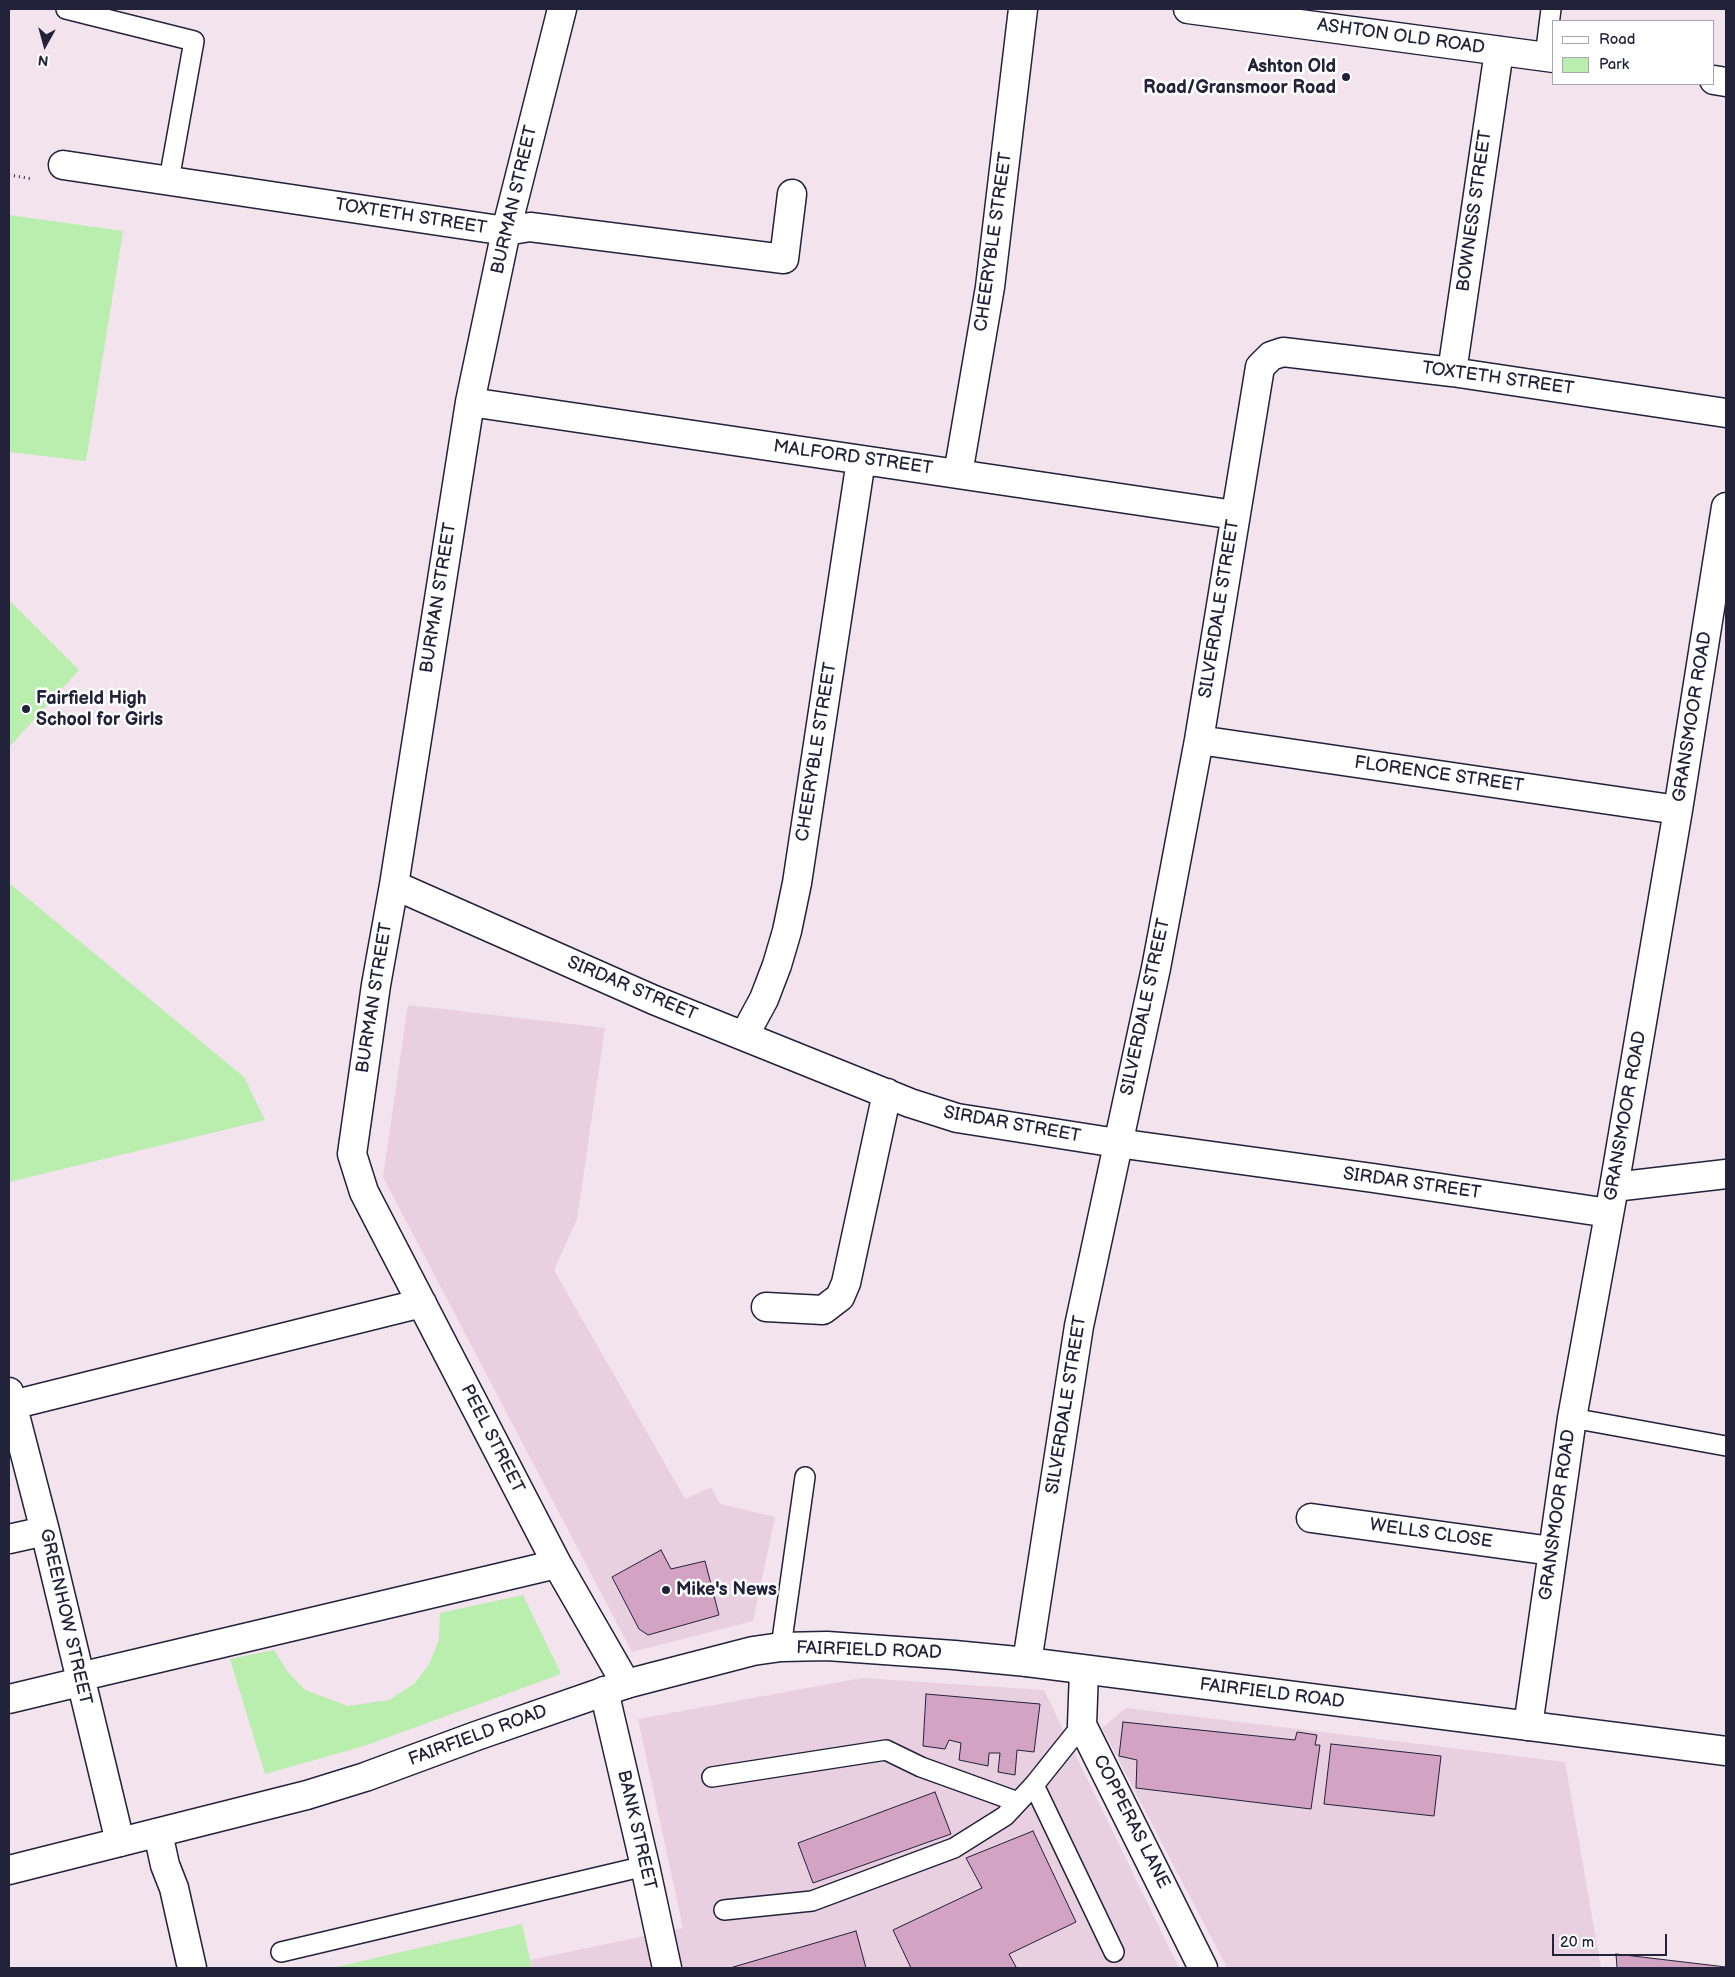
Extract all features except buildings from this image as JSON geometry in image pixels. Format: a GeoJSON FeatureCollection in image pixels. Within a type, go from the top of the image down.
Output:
{"type":"FeatureCollection","features":[{"type":"Feature","properties":{"kind":"main road","name":"BURMAN STREET"},"geometry":{"type":"LineString","coordinates":[[364,1192],[352,1154],[376,985],[394,885],[470,402],[506,231],[562,9]]}},
{"type":"Feature","properties":{"kind":"main road","name":"CHEERYBLE STREET"},"geometry":{"type":"LineString","coordinates":[[958,474],[990,287],[1023,9]]}},
{"type":"Feature","properties":{"kind":"main road","name":"ASHTON OLD ROAD"},"geometry":{"type":"LineString","coordinates":[[1188,9],[1549,58]]}},
{"type":"Feature","properties":{"kind":"main road","name":"BOWNESS STREET"},"geometry":{"type":"LineString","coordinates":[[1452,372],[1499,51]]}},
{"type":"Feature","properties":{"kind":"main road","name":"TOXTETH STREET"},"geometry":{"type":"LineString","coordinates":[[63,165],[506,231],[530,227],[784,259],[792,194]]}},
{"type":"Feature","properties":{"kind":"main road","name":"TOXTETH STREET"},"geometry":{"type":"LineString","coordinates":[[1270,356],[1283,352],[1452,372],[1726,413]]}},
{"type":"Feature","properties":{"kind":"main road","name":"SILVERDALE STREET"},"geometry":{"type":"LineString","coordinates":[[1027,1662],[1079,1326],[1156,968],[1199,740],[1260,367],[1270,356]]}},
{"type":"Feature","properties":{"kind":"main road","name":"MALFORD STREET"},"geometry":{"type":"LineString","coordinates":[[470,402],[1235,515]]}},
{"type":"Feature","properties":{"kind":"main road","name":"CHEERYBLE STREET"},"geometry":{"type":"LineString","coordinates":[[744,1036],[764,999],[777,965],[787,931],[797,884],[862,460]]}},
{"type":"Feature","properties":{"kind":"main road","name":"GRANSMOOR ROAD"},"geometry":{"type":"LineString","coordinates":[[1528,1726],[1572,1418],[1612,1200],[1678,810],[1726,507]]}},
{"type":"Feature","properties":{"kind":"main road","name":"FLORENCE STREET"},"geometry":{"type":"LineString","coordinates":[[1199,740],[1678,810]]}},
{"type":"Feature","properties":{"kind":"main road","name":"SIRDAR STREET"},"geometry":{"type":"LineString","coordinates":[[394,885],[654,1000],[886,1093],[956,1118],[1117,1143],[1383,1179],[1612,1200],[1726,1174]]}},
{"type":"Feature","properties":{"kind":"main road"},"geometry":{"type":"LineString","coordinates":[[766,1307],[823,1310],[840,1297],[846,1283],[886,1093]]}},
{"type":"Feature","properties":{"kind":"main road","name":"PEEL STREET"},"geometry":{"type":"LineString","coordinates":[[364,1192],[557,1564],[615,1687]]}},
{"type":"Feature","properties":{"kind":"main road"},"geometry":{"type":"LineString","coordinates":[[11,1398],[422,1303]]}},
{"type":"Feature","properties":{"kind":"main road","name":"GREENHOW STREET"},"geometry":{"type":"LineString","coordinates":[[11,1398],[120,1842]]}},
{"type":"Feature","properties":{"kind":"main road","name":"WELLS CLOSE"},"geometry":{"type":"LineString","coordinates":[[1311,1518],[1552,1551]]}},
{"type":"Feature","properties":{"kind":"main road"},"geometry":{"type":"LineString","coordinates":[[9,1539],[44,1530]]}},
{"type":"Feature","properties":{"kind":"main road"},"geometry":{"type":"LineString","coordinates":[[9,1699],[557,1564]]}},
{"type":"Feature","properties":{"kind":"main road","name":"FAIRFIELD ROAD"},"geometry":{"type":"LineString","coordinates":[[9,1870],[307,1795],[365,1777],[615,1687],[753,1651],[781,1648],[827,1646],[954,1654],[1726,1751]]}},
{"type":"Feature","properties":{"kind":"main road","name":"COPPERAS LANE"},"geometry":{"type":"LineString","coordinates":[[1084,1670],[1082,1725],[1203,1968]]}},
{"type":"Feature","properties":{"kind":"main road","name":"BANK STREET"},"geometry":{"type":"LineString","coordinates":[[615,1687],[645,1866],[667,1968]]}},
{"type":"Feature","properties":{"kind":"main road"},"geometry":{"type":"LineString","coordinates":[[158,1834],[165,1865],[174,1888],[192,1968]]}},
{"type":"Feature","properties":{"kind":"lane"},"geometry":{"type":"LineString","coordinates":[[66,9],[194,42],[169,180]]}},
{"type":"Feature","properties":{"kind":"lane"},"geometry":{"type":"LineString","coordinates":[[1549,58],[1551,9]]}},
{"type":"Feature","properties":{"kind":"lane"},"geometry":{"type":"LineString","coordinates":[[1572,1418],[1726,1446]]}},
{"type":"Feature","properties":{"kind":"lane"},"geometry":{"type":"LineString","coordinates":[[781,1648],[805,1477]]}},
{"type":"Feature","properties":{"kind":"lane"},"geometry":{"type":"LineString","coordinates":[[724,1910],[812,1901],[954,1848],[1006,1816],[1034,1785],[1082,1725]]}},
{"type":"Feature","properties":{"kind":"lane"},"geometry":{"type":"LineString","coordinates":[[712,1777],[886,1750],[921,1767],[1018,1802]]}},
{"type":"Feature","properties":{"kind":"lane"},"geometry":{"type":"LineString","coordinates":[[1034,1785],[1114,1952]]}},
{"type":"Feature","properties":{"kind":"lane"},"geometry":{"type":"LineString","coordinates":[[281,1952],[645,1866]]}},
{"type":"Feature","properties":{"kind":"shaded area"},"geometry":{"type":"Polygon","coordinates":[[[408,1005],[605,1028],[577,1219],[554,1270],[685,1499],[711,1487],[720,1504],[775,1517],[753,1621],[632,1652],[383,1177],[408,1005]]]}},
{"type":"Feature","properties":{"kind":"shaded area"},"geometry":{"type":"Polygon","coordinates":[[[862,1678],[1044,1690],[1179,1968],[532,1968],[530,1960],[683,1928],[638,1719],[862,1678]]]}},
{"type":"Feature","properties":{"kind":"shaded area"},"geometry":{"type":"Polygon","coordinates":[[[1126,1708],[1565,1762],[1601,1968],[1227,1968],[1102,1728],[1126,1708]]]}},
{"type":"Feature","properties":{"kind":"green space"},"geometry":{"type":"Polygon","coordinates":[[[9,215],[123,231],[86,461],[9,452],[9,215]]]}},
{"type":"Feature","properties":{"kind":"green space","name":"Fairfield High School for Girls"},"geometry":{"type":"Polygon","coordinates":[[[9,600],[79,670],[9,747],[9,600]]]}},
{"type":"Feature","properties":{"kind":"green space"},"geometry":{"type":"Polygon","coordinates":[[[9,883],[244,1077],[265,1120],[9,1182],[9,883]]]}},
{"type":"Feature","properties":{"kind":"green space"},"geometry":{"type":"Polygon","coordinates":[[[523,1595],[561,1674],[364,1746],[265,1774],[230,1659],[274,1650],[287,1671],[305,1690],[348,1706],[389,1700],[415,1683],[430,1663],[439,1639],[440,1613],[523,1595]]]}},
{"type":"Feature","properties":{"kind":"green space"},"geometry":{"type":"Polygon","coordinates":[[[522,1924],[532,1968],[332,1968],[522,1924]]]}},
{"type":"Feature","properties":{"kind":"place","name":"Ashton Old Road/Gransmoor Road"},"geometry":{"type":"Point","coordinates":[1346,77]}},
{"type":"Feature","properties":{"kind":"place","name":"Fairfield High School for Girls"},"geometry":{"type":"Point","coordinates":[26,709]}},
{"type":"Feature","properties":{"kind":"place","name":"Mike's News"},"geometry":{"type":"Point","coordinates":[666,1590]}}]}
